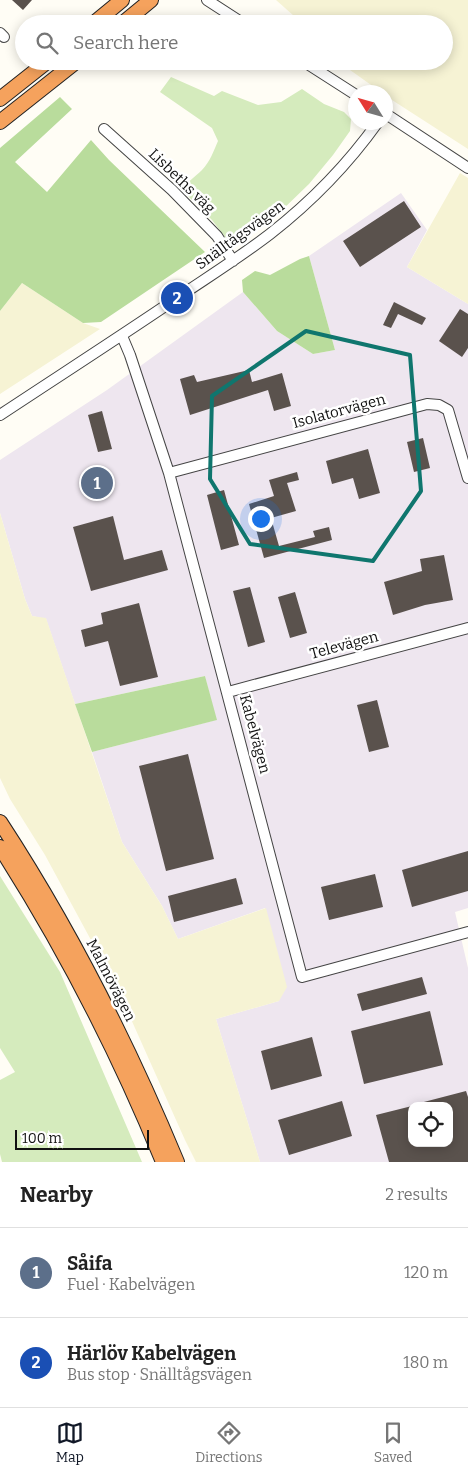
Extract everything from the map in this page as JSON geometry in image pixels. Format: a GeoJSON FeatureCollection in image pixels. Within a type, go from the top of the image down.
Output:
{"type":"FeatureCollection","features":[{"type":"Feature","properties":{"kind":"highway"},"geometry":{"type":"LineString","coordinates":[[104,15],[122,0]]}},
{"type":"Feature","properties":{"kind":"highway"},"geometry":{"type":"LineString","coordinates":[[133,15],[151,0]]}},
{"type":"Feature","properties":{"kind":"highway"},"geometry":{"type":"LineString","coordinates":[[0,99],[37,70]]}},
{"type":"Feature","properties":{"kind":"highway"},"geometry":{"type":"LineString","coordinates":[[0,122],[66,70]]}},
{"type":"Feature","properties":{"kind":"highway","name":"Malmövägen"},"geometry":{"type":"LineString","coordinates":[[0,822],[92,978],[133,1061],[177,1162]]}},
{"type":"Feature","properties":{"kind":"highway","name":"Malmövägen"},"geometry":{"type":"LineString","coordinates":[[0,846],[34,900],[80,984],[118,1058],[163,1162]]}},
{"type":"Feature","properties":{"kind":"street"},"geometry":{"type":"LineString","coordinates":[[207,0],[230,15]]}},
{"type":"Feature","properties":{"kind":"street"},"geometry":{"type":"LineString","coordinates":[[317,70],[348,89]]}},
{"type":"Feature","properties":{"kind":"street"},"geometry":{"type":"LineString","coordinates":[[393,119],[468,168]]}},
{"type":"Feature","properties":{"kind":"street","name":"Lisbeths väg"},"geometry":{"type":"LineString","coordinates":[[104,129],[172,190],[206,224],[217,236],[232,261]]}},
{"type":"Feature","properties":{"kind":"street","name":"Snälltågsvägen"},"geometry":{"type":"LineString","coordinates":[[0,415],[122,336],[271,233],[299,210],[342,166],[371,130]]}},
{"type":"Feature","properties":{"kind":"street","name":"Kabelvägen"},"geometry":{"type":"LineString","coordinates":[[122,336],[169,473],[302,977],[468,932]]}},
{"type":"Feature","properties":{"kind":"street","name":"Isolatorvägen"},"geometry":{"type":"LineString","coordinates":[[169,473],[427,404],[439,405],[448,410],[468,478]]}},
{"type":"Feature","properties":{"kind":"street","name":"Televägen"},"geometry":{"type":"LineString","coordinates":[[228,692],[468,628]]}},
{"type":"Feature","properties":{"kind":"highlighted area"},"geometry":{"type":"Polygon","coordinates":[[[306,331],[410,355],[421,491],[373,561],[250,544],[210,479],[212,396],[306,331]]]}},
{"type":"Feature","properties":{"kind":"shaded area"},"geometry":{"type":"Polygon","coordinates":[[[276,0],[468,0],[468,149],[393,101],[393,85],[371,85],[350,70],[453,70],[453,15],[293,15],[276,0]]]}},
{"type":"Feature","properties":{"kind":"shaded area"},"geometry":{"type":"Polygon","coordinates":[[[460,173],[468,178],[468,304],[407,267],[460,173]]]}},
{"type":"Feature","properties":{"kind":"shaded area"},"geometry":{"type":"Polygon","coordinates":[[[401,193],[427,230],[407,267],[468,304],[468,908],[455,912],[468,968],[468,1162],[260,1162],[216,1019],[279,1001],[265,908],[178,939],[162,906],[122,842],[92,752],[216,720],[205,676],[75,704],[46,619],[32,616],[25,599],[0,513],[0,460],[107,390],[243,292],[277,331],[313,354],[335,350],[309,256],[401,193]]]}},
{"type":"Feature","properties":{"kind":"shaded area"},"geometry":{"type":"Polygon","coordinates":[[[22,283],[83,323],[100,329],[0,394],[0,311],[22,283]]]}},
{"type":"Feature","properties":{"kind":"shaded area"},"geometry":{"type":"Polygon","coordinates":[[[0,513],[25,599],[32,616],[46,618],[122,842],[162,906],[178,939],[266,908],[287,987],[279,1001],[216,1019],[260,1162],[196,1162],[118,990],[45,855],[10,799],[0,778],[0,513]]]}},
{"type":"Feature","properties":{"kind":"green space"},"geometry":{"type":"Polygon","coordinates":[[[171,77],[214,96],[222,91],[258,105],[281,102],[302,89],[324,104],[344,112],[348,116],[348,130],[350,131],[309,184],[278,214],[232,246],[212,220],[182,190],[205,167],[212,156],[218,141],[212,128],[160,92],[171,77]]]}},
{"type":"Feature","properties":{"kind":"green space"},"geometry":{"type":"Polygon","coordinates":[[[60,97],[72,109],[15,162],[47,192],[91,140],[109,160],[205,252],[101,322],[83,323],[22,283],[0,311],[0,148],[60,97]]]}},
{"type":"Feature","properties":{"kind":"green space"},"geometry":{"type":"Polygon","coordinates":[[[309,256],[335,350],[313,354],[277,331],[243,292],[242,280],[255,271],[270,275],[309,256]]]}},
{"type":"Feature","properties":{"kind":"green space"},"geometry":{"type":"Polygon","coordinates":[[[205,676],[217,720],[92,752],[75,704],[205,676]]]}},
{"type":"Feature","properties":{"kind":"green space"},"geometry":{"type":"Polygon","coordinates":[[[0,876],[60,972],[142,1162],[2,1162],[0,1154],[0,1080],[15,1072],[0,1048],[0,876]]]}},
{"type":"Feature","properties":{"kind":"building"},"geometry":{"type":"Polygon","coordinates":[[[12,0],[32,0],[23,10],[12,0]]]}},
{"type":"Feature","properties":{"kind":"building"},"geometry":{"type":"Polygon","coordinates":[[[404,201],[421,227],[360,267],[343,241],[404,201]]]}},
{"type":"Feature","properties":{"kind":"building"},"geometry":{"type":"Polygon","coordinates":[[[394,302],[426,318],[422,325],[398,314],[391,328],[383,325],[394,302]]]}},
{"type":"Feature","properties":{"kind":"building"},"geometry":{"type":"Polygon","coordinates":[[[460,309],[468,314],[468,348],[462,357],[439,341],[460,309]]]}},
{"type":"Feature","properties":{"kind":"building"},"geometry":{"type":"Polygon","coordinates":[[[249,370],[252,382],[282,373],[291,406],[274,411],[268,390],[190,415],[180,379],[194,375],[197,382],[249,370]]]}},
{"type":"Feature","properties":{"kind":"building"},"geometry":{"type":"Polygon","coordinates":[[[102,411],[112,449],[98,452],[88,415],[102,411]]]}},
{"type":"Feature","properties":{"kind":"building"},"geometry":{"type":"Polygon","coordinates":[[[423,438],[430,468],[414,472],[407,442],[423,438]]]}},
{"type":"Feature","properties":{"kind":"building"},"geometry":{"type":"Polygon","coordinates":[[[368,449],[380,493],[359,499],[353,478],[332,484],[326,461],[368,449]]]}},
{"type":"Feature","properties":{"kind":"building"},"geometry":{"type":"Polygon","coordinates":[[[297,472],[299,480],[287,483],[296,511],[271,518],[279,546],[315,537],[313,531],[329,527],[332,540],[264,558],[249,504],[274,496],[269,480],[297,472]]]}},
{"type":"Feature","properties":{"kind":"building"},"geometry":{"type":"Polygon","coordinates":[[[224,490],[239,545],[221,550],[207,495],[224,490]]]}},
{"type":"Feature","properties":{"kind":"building"},"geometry":{"type":"Polygon","coordinates":[[[113,516],[124,560],[162,550],[168,570],[91,591],[73,527],[113,516]]]}},
{"type":"Feature","properties":{"kind":"building"},"geometry":{"type":"Polygon","coordinates":[[[444,555],[453,600],[425,605],[393,615],[384,582],[422,571],[420,559],[444,555]]]}},
{"type":"Feature","properties":{"kind":"building"},"geometry":{"type":"Polygon","coordinates":[[[250,587],[265,642],[248,647],[233,591],[250,587]]]}},
{"type":"Feature","properties":{"kind":"building"},"geometry":{"type":"Polygon","coordinates":[[[295,592],[307,633],[290,638],[278,597],[295,592]]]}},
{"type":"Feature","properties":{"kind":"building"},"geometry":{"type":"Polygon","coordinates":[[[139,603],[158,677],[120,686],[108,641],[85,647],[81,630],[103,624],[101,613],[139,603]]]}},
{"type":"Feature","properties":{"kind":"building"},"geometry":{"type":"Polygon","coordinates":[[[377,700],[389,747],[369,752],[357,705],[377,700]]]}},
{"type":"Feature","properties":{"kind":"building"},"geometry":{"type":"Polygon","coordinates":[[[188,754],[214,859],[166,871],[139,766],[188,754]]]}},
{"type":"Feature","properties":{"kind":"building"},"geometry":{"type":"Polygon","coordinates":[[[468,851],[468,891],[412,907],[402,870],[468,851]]]}},
{"type":"Feature","properties":{"kind":"building"},"geometry":{"type":"Polygon","coordinates":[[[375,874],[383,907],[329,920],[321,887],[375,874]]]}},
{"type":"Feature","properties":{"kind":"building"},"geometry":{"type":"Polygon","coordinates":[[[236,878],[243,904],[174,922],[168,896],[236,878]]]}},
{"type":"Feature","properties":{"kind":"building"},"geometry":{"type":"Polygon","coordinates":[[[422,977],[427,994],[362,1011],[357,994],[422,977]]]}},
{"type":"Feature","properties":{"kind":"building"},"geometry":{"type":"Polygon","coordinates":[[[430,1011],[443,1065],[364,1084],[351,1031],[430,1011]]]}},
{"type":"Feature","properties":{"kind":"building"},"geometry":{"type":"Polygon","coordinates":[[[312,1037],[322,1076],[271,1090],[261,1051],[312,1037]]]}},
{"type":"Feature","properties":{"kind":"building"},"geometry":{"type":"Polygon","coordinates":[[[466,1091],[468,1097],[468,1162],[389,1162],[376,1115],[408,1107],[408,1147],[453,1147],[453,1102],[424,1102],[466,1091]]]}},
{"type":"Feature","properties":{"kind":"building"},"geometry":{"type":"Polygon","coordinates":[[[342,1101],[352,1136],[289,1155],[278,1120],[342,1101]]]}},
{"type":"Feature","properties":{"kind":"place","name":"Härlöv Kabelvägen"},"geometry":{"type":"Point","coordinates":[177,298]}},
{"type":"Feature","properties":{"kind":"place","name":"Såifa"},"geometry":{"type":"Point","coordinates":[97,483]}}]}
